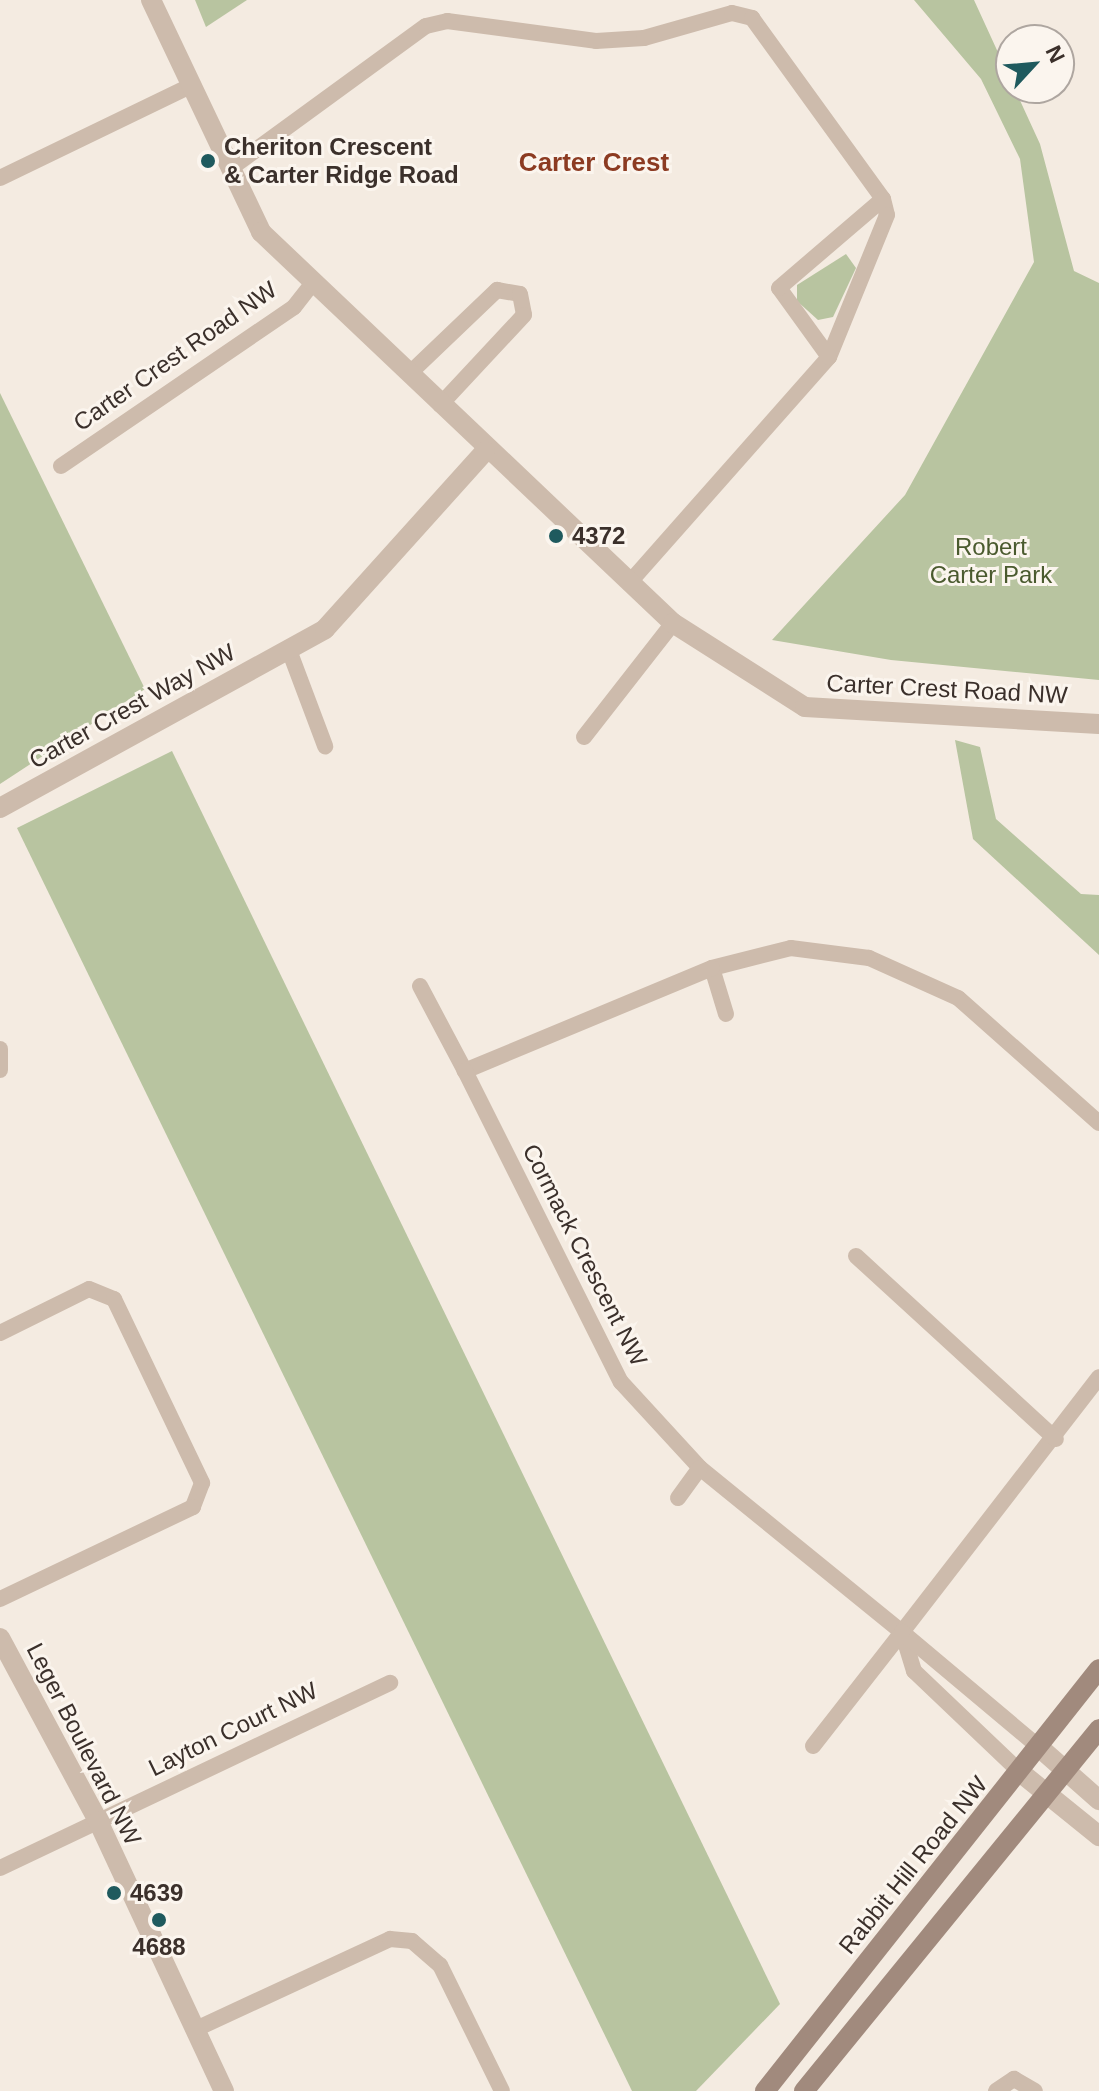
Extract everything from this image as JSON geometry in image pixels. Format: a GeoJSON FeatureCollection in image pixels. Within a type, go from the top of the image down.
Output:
{"type":"FeatureCollection","features":[{"type":"Feature","properties":{"kind":"main road","name":"Rabbit Hill Road NW"},"geometry":{"type":"LineString","coordinates":[[765,2091],[1040,1748],[1099,1669]]}},
{"type":"Feature","properties":{"kind":"main road"},"geometry":{"type":"LineString","coordinates":[[804,2091],[1099,1729]]}},
{"type":"Feature","properties":{"kind":"street","name":"Carter Crest Road NW"},"geometry":{"type":"LineString","coordinates":[[151,0],[261,232],[485,451],[673,623],[805,707],[1099,724]]}},
{"type":"Feature","properties":{"kind":"street"},"geometry":{"type":"LineString","coordinates":[[231,168],[426,26],[447,21],[596,41],[644,38],[743,12],[883,199],[887,215],[872,263],[829,357],[629,583]]}},
{"type":"Feature","properties":{"kind":"street"},"geometry":{"type":"LineString","coordinates":[[0,178],[192,85]]}},
{"type":"Feature","properties":{"kind":"street"},"geometry":{"type":"LineString","coordinates":[[829,357],[779,288],[883,199]]}},
{"type":"Feature","properties":{"kind":"street","name":"Carter Crest Road NW"},"geometry":{"type":"LineString","coordinates":[[61,466],[294,307],[313,283]]}},
{"type":"Feature","properties":{"kind":"street"},"geometry":{"type":"LineString","coordinates":[[409,374],[497,290],[520,294],[524,315],[440,405]]}},
{"type":"Feature","properties":{"kind":"street","name":"Carter Crest Way NW"},"geometry":{"type":"LineString","coordinates":[[0,808],[325,629],[485,451]]}},
{"type":"Feature","properties":{"kind":"street"},"geometry":{"type":"LineString","coordinates":[[584,737],[673,623]]}},
{"type":"Feature","properties":{"kind":"street"},"geometry":{"type":"LineString","coordinates":[[289,650],[325,746]]}},
{"type":"Feature","properties":{"kind":"street"},"geometry":{"type":"LineString","coordinates":[[465,1071],[712,968],[791,948],[869,958],[912,974],[958,998],[1099,1123]]}},
{"type":"Feature","properties":{"kind":"street"},"geometry":{"type":"LineString","coordinates":[[712,968],[726,1014]]}},
{"type":"Feature","properties":{"kind":"street","name":"Cormack Crescent NW"},"geometry":{"type":"LineString","coordinates":[[420,986],[621,1382],[700,1468],[1040,1748]]}},
{"type":"Feature","properties":{"kind":"street"},"geometry":{"type":"LineString","coordinates":[[0,1049],[0,1070]]}},
{"type":"Feature","properties":{"kind":"street"},"geometry":{"type":"LineString","coordinates":[[856,1256],[1056,1439]]}},
{"type":"Feature","properties":{"kind":"street"},"geometry":{"type":"LineString","coordinates":[[0,1333],[89,1289],[114,1299],[202,1483],[193,1507],[0,1599]]}},
{"type":"Feature","properties":{"kind":"street"},"geometry":{"type":"LineString","coordinates":[[813,1746],[1056,1439],[1099,1377]]}},
{"type":"Feature","properties":{"kind":"street"},"geometry":{"type":"LineString","coordinates":[[678,1498],[700,1468]]}},
{"type":"Feature","properties":{"kind":"street"},"geometry":{"type":"LineString","coordinates":[[902,1632],[914,1671],[1020,1772],[1099,1836]]}},
{"type":"Feature","properties":{"kind":"street","name":"Leger Boulevard NW"},"geometry":{"type":"LineString","coordinates":[[0,1638],[98,1821],[224,2091]]}},
{"type":"Feature","properties":{"kind":"street","name":"Layton Court NW"},"geometry":{"type":"LineString","coordinates":[[0,1868],[390,1683]]}},
{"type":"Feature","properties":{"kind":"street"},"geometry":{"type":"LineString","coordinates":[[1040,1748],[1099,1800]]}},
{"type":"Feature","properties":{"kind":"street"},"geometry":{"type":"LineString","coordinates":[[196,2029],[390,1939],[412,1941],[440,1965],[502,2091]]}},
{"type":"Feature","properties":{"kind":"street"},"geometry":{"type":"LineString","coordinates":[[996,2091],[1014,2079],[1035,2091]]}},
{"type":"Feature","properties":{"kind":"green space"},"geometry":{"type":"Polygon","coordinates":[[[195,0],[247,0],[206,27],[195,0]]]}},
{"type":"Feature","properties":{"kind":"green space","name":"Robert Carter Park"},"geometry":{"type":"Polygon","coordinates":[[[914,0],[974,0],[995,46],[995,104],[1022,104],[1040,144],[1074,271],[1099,283],[1099,680],[891,660],[772,640],[905,495],[1034,262],[1020,159],[981,79],[914,0]]]}},
{"type":"Feature","properties":{"kind":"green space"},"geometry":{"type":"Polygon","coordinates":[[[846,254],[856,268],[833,317],[818,320],[797,301],[797,285],[846,254]]]}},
{"type":"Feature","properties":{"kind":"green space"},"geometry":{"type":"Polygon","coordinates":[[[0,393],[145,689],[0,784],[0,393]]]}},
{"type":"Feature","properties":{"kind":"green space"},"geometry":{"type":"Polygon","coordinates":[[[955,740],[980,747],[996,819],[1081,894],[1099,895],[1099,955],[973,839],[955,740]]]}},
{"type":"Feature","properties":{"kind":"green space"},"geometry":{"type":"Polygon","coordinates":[[[172,751],[780,2004],[696,2091],[632,2091],[17,828],[172,751]]]}},
{"type":"Feature","properties":{"kind":"place","name":"Cheriton Crescent & Carter Ridge Road"},"geometry":{"type":"Point","coordinates":[208,161]}},
{"type":"Feature","properties":{"kind":"place","name":"4372"},"geometry":{"type":"Point","coordinates":[556,536]}},
{"type":"Feature","properties":{"kind":"place","name":"4639"},"geometry":{"type":"Point","coordinates":[114,1893]}},
{"type":"Feature","properties":{"kind":"place","name":"4688"},"geometry":{"type":"Point","coordinates":[159,1920]}},
{"type":"Feature","properties":{"kind":"district","name":"Carter Crest"},"geometry":{"type":"Point","coordinates":[594,163]}}]}
